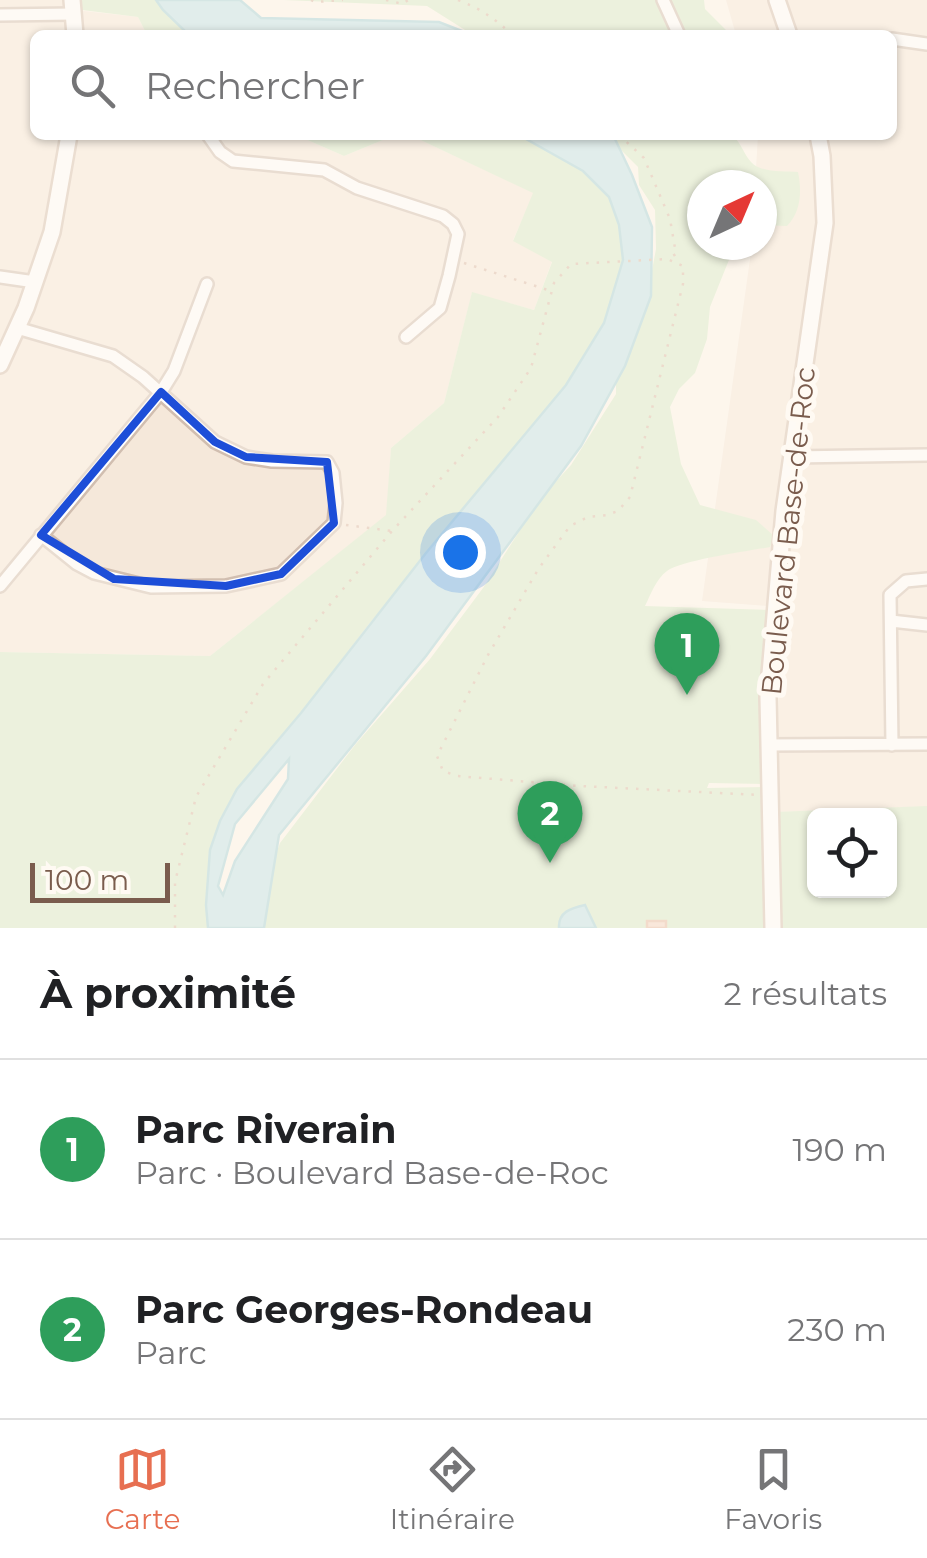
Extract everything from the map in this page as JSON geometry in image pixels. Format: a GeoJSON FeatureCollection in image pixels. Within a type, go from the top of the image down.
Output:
{"type":"FeatureCollection","features":[{"type":"Feature","properties":{"kind":"street"},"geometry":{"type":"LineString","coordinates":[[664,0],[676,30]]}},
{"type":"Feature","properties":{"kind":"street"},"geometry":{"type":"LineString","coordinates":[[776,0],[787,30]]}},
{"type":"Feature","properties":{"kind":"street"},"geometry":{"type":"LineString","coordinates":[[0,15],[72,7]]}},
{"type":"Feature","properties":{"kind":"street"},"geometry":{"type":"LineString","coordinates":[[897,40],[927,44]]}},
{"type":"Feature","properties":{"kind":"street"},"geometry":{"type":"LineString","coordinates":[[0,364],[52,232],[68,140]]}},
{"type":"Feature","properties":{"kind":"street"},"geometry":{"type":"LineString","coordinates":[[212,140],[233,161],[324,170],[357,188],[443,216],[452,224],[458,234],[440,308],[406,337]]}},
{"type":"Feature","properties":{"kind":"street","name":"Boulevard Base-de-Roc"},"geometry":{"type":"LineString","coordinates":[[772,928],[768,697],[784,512],[825,223],[819,140]]}},
{"type":"Feature","properties":{"kind":"street"},"geometry":{"type":"LineString","coordinates":[[0,278],[35,282]]}},
{"type":"Feature","properties":{"kind":"street"},"geometry":{"type":"LineString","coordinates":[[0,586],[161,392],[174,372],[207,284]]}},
{"type":"Feature","properties":{"kind":"street"},"geometry":{"type":"LineString","coordinates":[[17,328],[112,356],[161,392],[215,442],[246,457],[327,462],[333,473],[334,523],[282,574],[226,586],[152,587],[114,580],[77,564],[41,535]]}},
{"type":"Feature","properties":{"kind":"street"},"geometry":{"type":"LineString","coordinates":[[792,457],[927,454]]}},
{"type":"Feature","properties":{"kind":"street"},"geometry":{"type":"LineString","coordinates":[[892,744],[890,595],[906,581],[927,579]]}},
{"type":"Feature","properties":{"kind":"street"},"geometry":{"type":"LineString","coordinates":[[891,621],[927,624]]}},
{"type":"Feature","properties":{"kind":"street"},"geometry":{"type":"LineString","coordinates":[[769,745],[927,744]]}},
{"type":"Feature","properties":{"kind":"path"},"geometry":{"type":"LineString","coordinates":[[311,0],[343,0]]}},
{"type":"Feature","properties":{"kind":"path"},"geometry":{"type":"LineString","coordinates":[[386,0],[403,4],[408,0]]}},
{"type":"Feature","properties":{"kind":"path"},"geometry":{"type":"LineString","coordinates":[[458,0],[497,20],[507,30]]}},
{"type":"Feature","properties":{"kind":"path"},"geometry":{"type":"LineString","coordinates":[[175,928],[175,882],[196,797],[263,684],[392,532],[498,418],[531,368],[554,283],[571,264],[667,258],[676,254],[670,219],[644,158],[625,140]]}},
{"type":"Feature","properties":{"kind":"path"},"geometry":{"type":"LineString","coordinates":[[667,258],[682,266],[683,284],[630,497],[618,511],[588,517],[570,526],[539,568],[496,641],[436,756],[443,771],[457,776],[770,795]]}},
{"type":"Feature","properties":{"kind":"path"},"geometry":{"type":"LineString","coordinates":[[453,259],[552,291]]}},
{"type":"Feature","properties":{"kind":"path"},"geometry":{"type":"LineString","coordinates":[[334,523],[392,532]]}},
{"type":"Feature","properties":{"kind":"highlighted area"},"geometry":{"type":"Polygon","coordinates":[[[161,392],[215,442],[246,457],[327,462],[334,523],[281,574],[226,586],[114,579],[41,535],[161,392]]]}},
{"type":"Feature","properties":{"kind":"shaded area"},"geometry":{"type":"Polygon","coordinates":[[[0,0],[65,0],[66,9],[138,17],[144,30],[30,30],[30,140],[307,140],[344,156],[383,140],[421,140],[534,193],[513,240],[552,261],[534,310],[472,293],[444,403],[391,448],[387,515],[210,656],[0,652],[0,0]]]}},
{"type":"Feature","properties":{"kind":"shaded area"},"geometry":{"type":"Polygon","coordinates":[[[726,0],[927,0],[927,808],[807,808],[807,811],[774,812],[782,607],[702,601],[750,260],[777,260],[777,170],[756,170],[758,140],[897,140],[897,30],[735,30],[726,0]]]}},
{"type":"Feature","properties":{"kind":"green space"},"geometry":{"type":"Polygon","coordinates":[[[81,0],[156,0],[184,30],[144,30],[138,17],[82,10],[81,0]]]}},
{"type":"Feature","properties":{"kind":"green space"},"geometry":{"type":"Polygon","coordinates":[[[283,0],[704,0],[705,9],[726,30],[465,30],[427,6],[283,0]]]}},
{"type":"Feature","properties":{"kind":"green space"},"geometry":{"type":"Polygon","coordinates":[[[307,140],[383,140],[344,156],[307,140]]]}},
{"type":"Feature","properties":{"kind":"green space"},"geometry":{"type":"Polygon","coordinates":[[[421,140],[528,140],[583,171],[609,197],[619,225],[623,260],[604,323],[566,385],[369,624],[301,713],[210,850],[208,928],[0,928],[0,652],[210,656],[386,515],[391,448],[444,403],[472,292],[534,310],[552,262],[513,241],[533,193],[421,140]]]}},
{"type":"Feature","properties":{"kind":"green space"},"geometry":{"type":"Polygon","coordinates":[[[611,140],[737,140],[755,166],[769,170],[687,170],[687,260],[729,260],[710,307],[707,339],[695,373],[679,389],[670,407],[681,464],[700,505],[756,520],[774,536],[770,547],[667,571],[645,606],[771,610],[767,784],[709,783],[707,788],[766,787],[769,928],[261,928],[264,886],[280,843],[355,745],[430,659],[483,588],[540,499],[571,465],[616,394],[616,375],[645,308],[656,249],[655,210],[639,185],[638,167],[611,140]]]}},
{"type":"Feature","properties":{"kind":"green space"},"geometry":{"type":"Polygon","coordinates":[[[777,171],[798,172],[799,201],[787,226],[777,226],[777,171]]]}},
{"type":"Feature","properties":{"kind":"green space"},"geometry":{"type":"Polygon","coordinates":[[[927,806],[927,928],[776,928],[774,812],[807,811],[807,898],[897,898],[897,808],[876,808],[927,806]]]}},
{"type":"Feature","properties":{"kind":"water"},"geometry":{"type":"Polygon","coordinates":[[[156,0],[240,0],[261,18],[439,22],[459,30],[184,30],[156,0]]]}},
{"type":"Feature","properties":{"kind":"water"},"geometry":{"type":"Polygon","coordinates":[[[528,140],[615,140],[632,175],[652,227],[651,296],[625,366],[581,446],[426,656],[279,835],[264,928],[208,928],[210,850],[237,789],[566,385],[604,323],[623,260],[619,225],[609,197],[583,171],[528,140]],[[289,759],[235,824],[218,886],[223,895],[235,861],[288,779],[289,759]]]}},
{"type":"Feature","properties":{"kind":"water"},"geometry":{"type":"Polygon","coordinates":[[[585,905],[596,928],[559,928],[563,914],[585,905]]]}},
{"type":"Feature","properties":{"kind":"building"},"geometry":{"type":"Polygon","coordinates":[[[647,921],[666,921],[666,928],[647,928],[647,921]]]}},
{"type":"Feature","properties":{"kind":"place","name":"Parc Riverain"},"geometry":{"type":"Point","coordinates":[687,695]}},
{"type":"Feature","properties":{"kind":"place","name":"Parc Georges-Rondeau"},"geometry":{"type":"Point","coordinates":[550,863]}}]}
